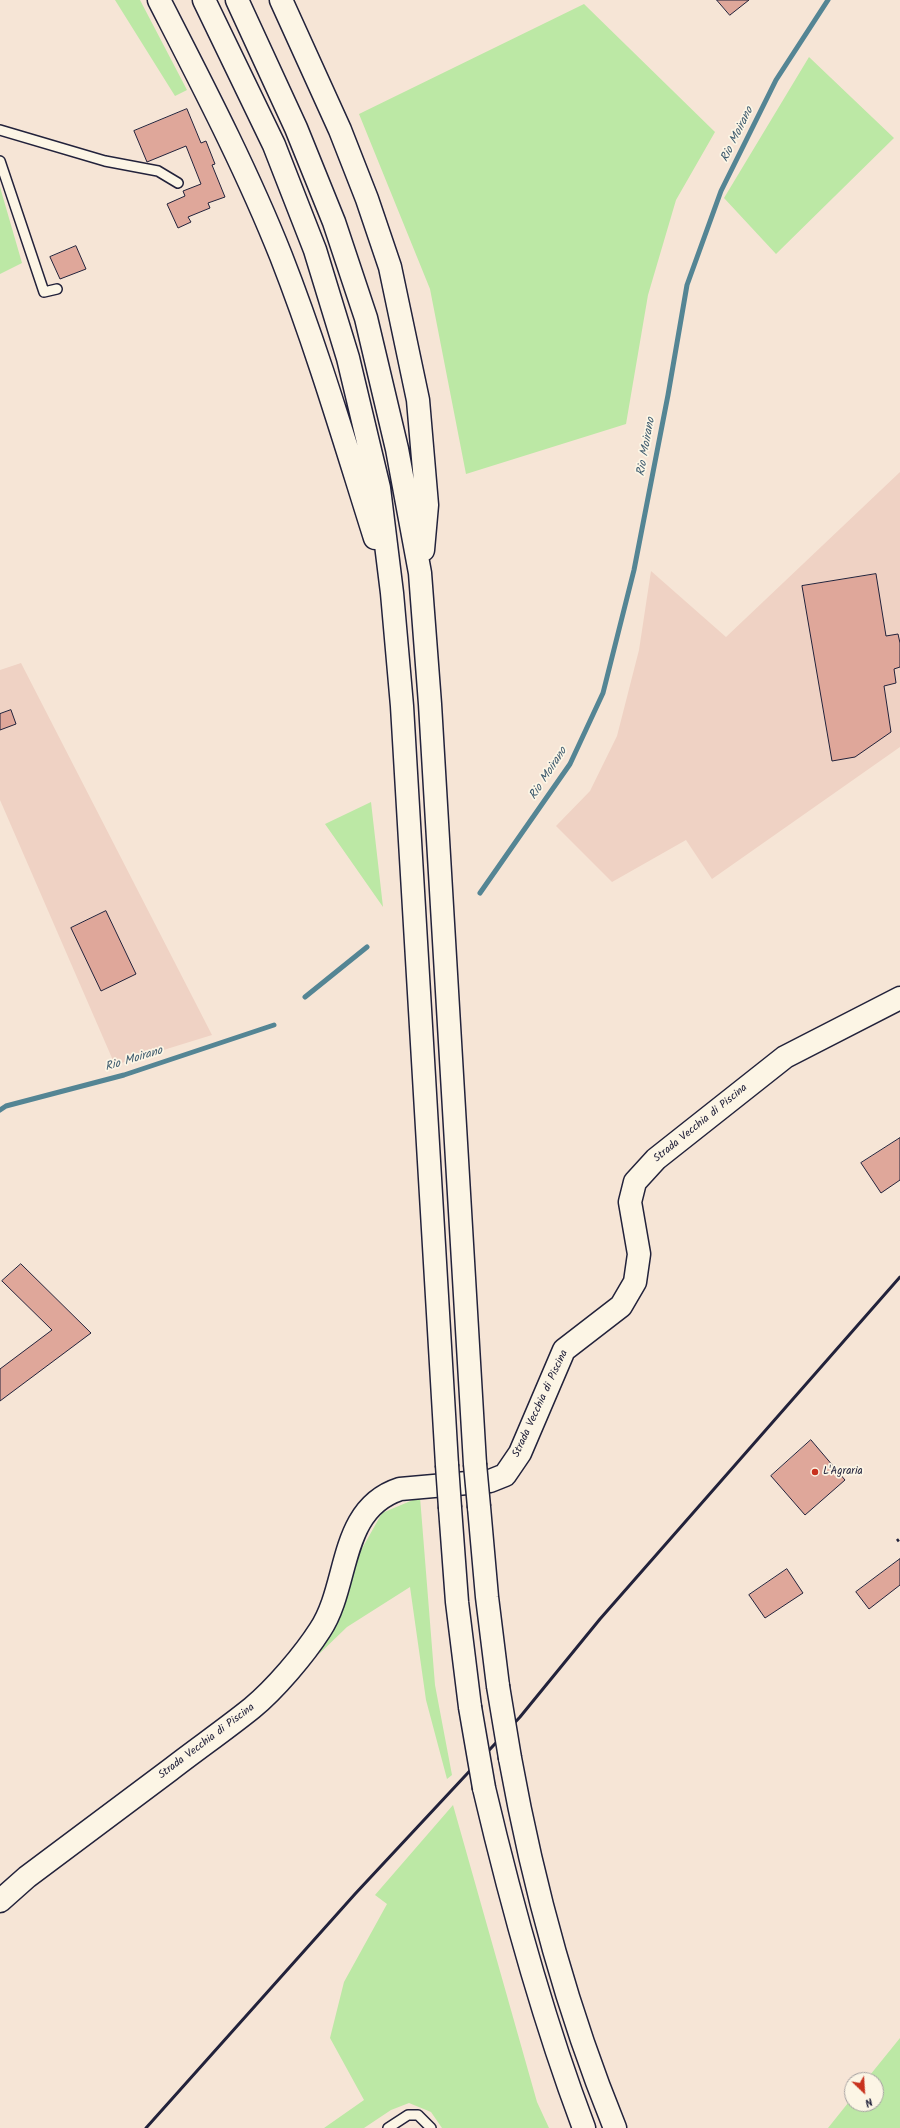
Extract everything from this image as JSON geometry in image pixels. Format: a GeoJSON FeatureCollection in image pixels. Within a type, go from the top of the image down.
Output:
{"type":"FeatureCollection","features":[{"type":"Feature","properties":{"kind":"main road"},"geometry":{"type":"LineString","coordinates":[[159,0],[237,154],[281,256],[320,362],[392,593]]}},
{"type":"Feature","properties":{"kind":"main road"},"geometry":{"type":"LineString","coordinates":[[204,0],[274,145],[315,250],[348,358],[379,488],[392,593],[402,706],[415,899],[450,1508],[457,1602],[470,1707],[484,1788],[525,1951],[561,2067],[584,2128]]}},
{"type":"Feature","properties":{"kind":"main road"},"geometry":{"type":"LineString","coordinates":[[237,0],[296,128],[334,222],[366,318],[397,449],[420,573],[431,719],[475,1464],[486,1597],[498,1686],[525,1842],[565,1990],[591,2070],[615,2128]]}},
{"type":"Feature","properties":{"kind":"main road"},"geometry":{"type":"LineString","coordinates":[[281,0],[340,130],[367,199],[390,267],[418,400],[427,505],[420,573]]}},
{"type":"Feature","properties":{"kind":"main road","name":"Strada Vecchia di Piscina"},"geometry":{"type":"LineString","coordinates":[[0,1901],[27,1877],[254,1707],[290,1668],[320,1630],[331,1610],[355,1528],[366,1512],[378,1500],[388,1492],[400,1489],[490,1481],[505,1475],[520,1453],[564,1350],[621,1306],[635,1282],[639,1254],[630,1202],[636,1182],[656,1159],[785,1057],[900,998]]}},
{"type":"Feature","properties":{"kind":"lane"},"geometry":{"type":"LineString","coordinates":[[0,130],[105,161],[158,171],[178,184]]}},
{"type":"Feature","properties":{"kind":"lane"},"geometry":{"type":"LineString","coordinates":[[0,161],[44,292],[56,289]]}},
{"type":"Feature","properties":{"kind":"lane"},"geometry":{"type":"LineString","coordinates":[[388,2128],[408,2115],[418,2115],[431,2128]]}},
{"type":"Feature","properties":{"kind":"path"},"geometry":{"type":"LineString","coordinates":[[897,1539],[900,1544]]}},
{"type":"Feature","properties":{"kind":"shaded area"},"geometry":{"type":"Polygon","coordinates":[[[900,472],[900,747],[712,879],[686,840],[612,882],[556,826],[590,791],[617,736],[639,650],[651,571],[726,637],[900,472]]]}},
{"type":"Feature","properties":{"kind":"shaded area"},"geometry":{"type":"Polygon","coordinates":[[[21,663],[212,1035],[115,1065],[0,800],[0,670],[21,663]]]}},
{"type":"Feature","properties":{"kind":"green space"},"geometry":{"type":"Polygon","coordinates":[[[115,0],[140,0],[187,90],[175,96],[115,0]]]}},
{"type":"Feature","properties":{"kind":"green space"},"geometry":{"type":"Polygon","coordinates":[[[584,4],[715,132],[676,200],[648,295],[626,424],[466,474],[430,289],[359,114],[584,4]]]}},
{"type":"Feature","properties":{"kind":"green space"},"geometry":{"type":"Polygon","coordinates":[[[809,57],[894,138],[776,254],[724,198],[809,57]]]}},
{"type":"Feature","properties":{"kind":"green space"},"geometry":{"type":"Polygon","coordinates":[[[0,187],[22,263],[0,274],[0,187]]]}},
{"type":"Feature","properties":{"kind":"green space"},"geometry":{"type":"Polygon","coordinates":[[[371,802],[383,907],[325,824],[371,802]]]}},
{"type":"Feature","properties":{"kind":"green space"},"geometry":{"type":"Polygon","coordinates":[[[420,1497],[435,1685],[452,1775],[447,1779],[426,1700],[410,1587],[347,1627],[319,1654],[355,1561],[382,1513],[420,1497]]]}},
{"type":"Feature","properties":{"kind":"green space"},"geometry":{"type":"Polygon","coordinates":[[[453,1805],[537,2102],[549,2128],[442,2128],[431,2112],[409,2103],[391,2110],[364,2128],[324,2128],[364,2100],[330,2038],[344,1982],[387,1904],[375,1895],[453,1805]]]}},
{"type":"Feature","properties":{"kind":"green space"},"geometry":{"type":"Polygon","coordinates":[[[900,2038],[900,2128],[828,2128],[844,2108],[844,2112],[884,2112],[884,2072],[872,2072],[900,2038]]]}},
{"type":"Feature","properties":{"kind":"building"},"geometry":{"type":"Polygon","coordinates":[[[717,0],[749,0],[730,15],[717,0]]]}},
{"type":"Feature","properties":{"kind":"building"},"geometry":{"type":"Polygon","coordinates":[[[187,109],[201,143],[206,141],[215,164],[212,165],[225,197],[208,203],[210,208],[188,217],[191,222],[178,228],[167,204],[185,196],[183,191],[201,184],[186,146],[147,162],[134,131],[187,109]]]}},
{"type":"Feature","properties":{"kind":"building"},"geometry":{"type":"Polygon","coordinates":[[[76,246],[86,269],[60,279],[50,257],[76,246]]]}},
{"type":"Feature","properties":{"kind":"building"},"geometry":{"type":"Polygon","coordinates":[[[876,574],[886,636],[898,634],[900,643],[900,667],[894,669],[896,683],[884,686],[891,732],[855,757],[832,761],[802,586],[876,574]]]}},
{"type":"Feature","properties":{"kind":"building"},"geometry":{"type":"Polygon","coordinates":[[[11,710],[16,724],[0,730],[0,714],[11,710]]]}},
{"type":"Feature","properties":{"kind":"building"},"geometry":{"type":"Polygon","coordinates":[[[106,911],[136,974],[101,991],[71,928],[106,911]]]}},
{"type":"Feature","properties":{"kind":"building"},"geometry":{"type":"Polygon","coordinates":[[[900,1138],[900,1180],[881,1193],[861,1163],[900,1138]]]}},
{"type":"Feature","properties":{"kind":"building"},"geometry":{"type":"Polygon","coordinates":[[[21,1264],[91,1333],[0,1401],[0,1369],[52,1330],[2,1281],[21,1264]]]}},
{"type":"Feature","properties":{"kind":"building"},"geometry":{"type":"Polygon","coordinates":[[[811,1440],[845,1480],[805,1515],[771,1476],[811,1440]]]}},
{"type":"Feature","properties":{"kind":"building"},"geometry":{"type":"Polygon","coordinates":[[[900,1559],[900,1585],[869,1609],[856,1592],[900,1559]]]}},
{"type":"Feature","properties":{"kind":"building"},"geometry":{"type":"Polygon","coordinates":[[[787,1569],[803,1593],[765,1618],[749,1595],[787,1569]]]}},
{"type":"Feature","properties":{"kind":"waterway","name":"Rio Moirano"},"geometry":{"type":"LineString","coordinates":[[480,893],[570,764],[603,693],[634,570],[668,395],[687,285],[721,191],[776,80],[828,0]]}},
{"type":"Feature","properties":{"kind":"waterway","name":"Rio Moirano"},"geometry":{"type":"LineString","coordinates":[[305,997],[367,947]]}},
{"type":"Feature","properties":{"kind":"waterway","name":"Rio Moirano"},"geometry":{"type":"LineString","coordinates":[[0,1110],[6,1106],[124,1075],[274,1025]]}},
{"type":"Feature","properties":{"kind":"railway"},"geometry":{"type":"LineString","coordinates":[[146,2128],[355,1894],[520,1717],[600,1619],[900,1277]]}},
{"type":"Feature","properties":{"kind":"place","name":"L'Agraria"},"geometry":{"type":"Point","coordinates":[815,1472]}}]}
